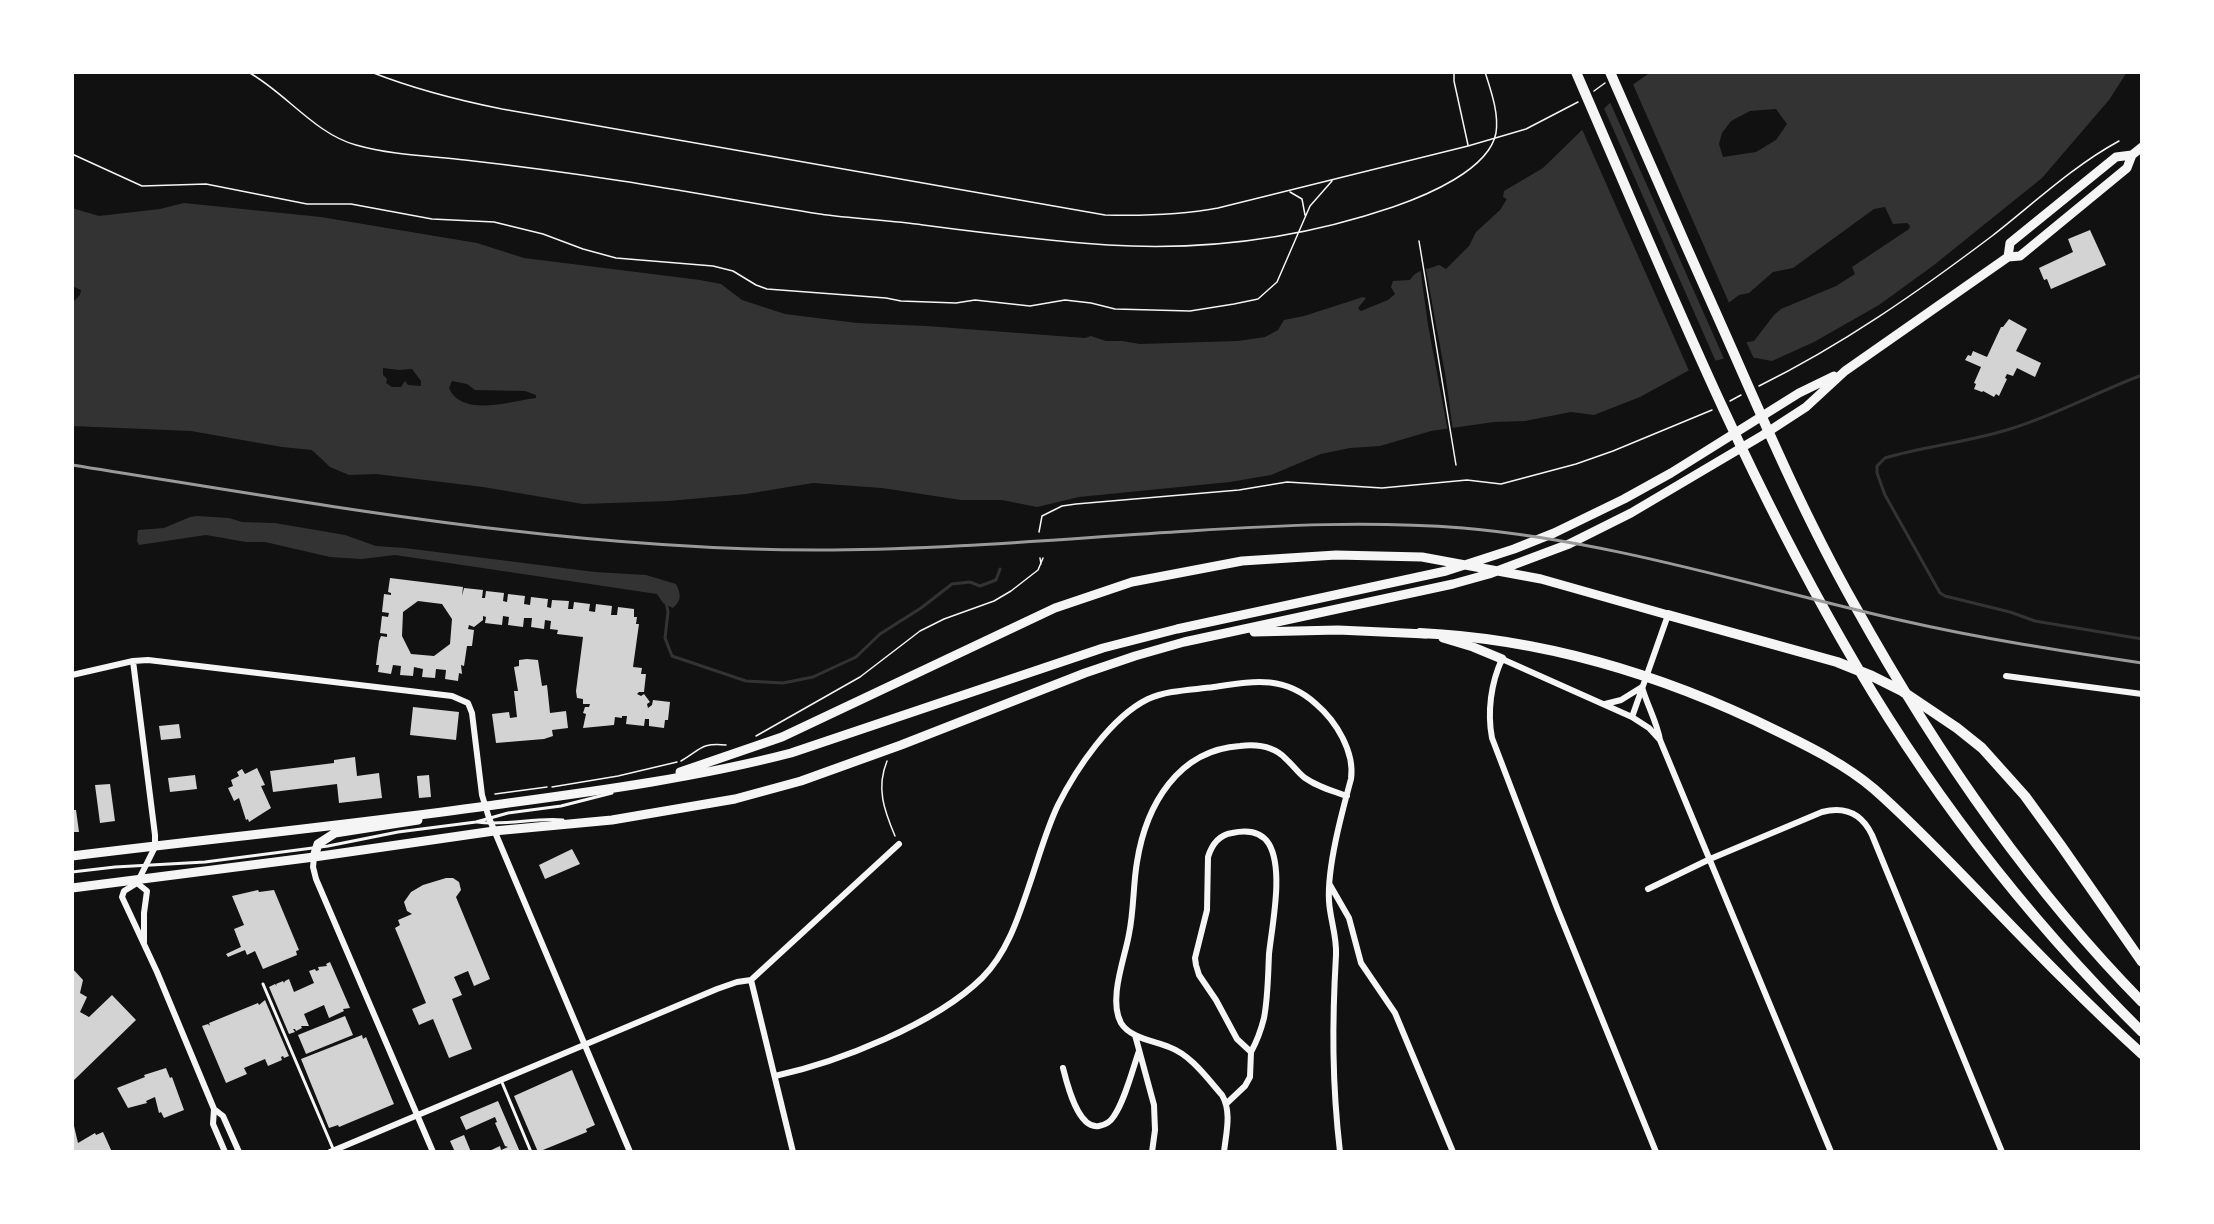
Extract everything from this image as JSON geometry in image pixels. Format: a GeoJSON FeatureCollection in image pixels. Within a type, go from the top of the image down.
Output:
{"type":"FeatureCollection","features":[{"type":"Feature","properties":{"kind":"highway"},"geometry":{"type":"LineString","coordinates":[[1575,72],[1711,382],[1770,506],[1842,641],[1887,715],[1947,804],[2006,881],[2050,934],[2142,1032]]}},
{"type":"Feature","properties":{"kind":"highway"},"geometry":{"type":"LineString","coordinates":[[1609,76],[1822,545],[1888,663],[1966,785],[2025,867],[2142,1002]]}},
{"type":"Feature","properties":{"kind":"highway"},"geometry":{"type":"LineString","coordinates":[[1668,615],[1837,663],[1872,676],[1902,691],[1949,722],[1982,748],[2025,796],[2142,962]]}},
{"type":"Feature","properties":{"kind":"highway"},"geometry":{"type":"LineString","coordinates":[[1420,633],[1464,635],[1500,640],[1629,670],[1667,682],[1743,714],[1816,750],[1872,788],[1925,837],[2102,1018],[2142,1054]]}},
{"type":"Feature","properties":{"kind":"main road"},"geometry":{"type":"LineString","coordinates":[[72,888],[138,881],[492,824],[582,823],[612,820],[735,799],[801,781],[901,745],[1085,673],[1184,642],[1453,584],[1521,564],[1631,513],[1806,407],[1845,371],[2008,257],[2020,256],[2127,168],[2132,155],[2142,147]]}},
{"type":"Feature","properties":{"kind":"main road"},"geometry":{"type":"LineString","coordinates":[[2008,257],[2010,243],[2116,157],[2132,155]]}},
{"type":"Feature","properties":{"kind":"main road"},"geometry":{"type":"LineString","coordinates":[[75,857],[452,812],[636,786],[791,753],[1103,648],[1177,629],[1446,571],[1514,549],[1554,533],[1616,503],[1671,473],[1799,393],[1845,371]]}},
{"type":"Feature","properties":{"kind":"main road"},"geometry":{"type":"LineString","coordinates":[[636,786],[729,757],[782,737],[1055,608],[1132,582],[1242,561],[1336,555],[1422,557],[1541,579],[1668,615]]}},
{"type":"Feature","properties":{"kind":"main road"},"geometry":{"type":"LineString","coordinates":[[1231,633],[1338,630],[1420,633],[1473,647],[1502,659]]}},
{"type":"Feature","properties":{"kind":"main road"},"geometry":{"type":"LineString","coordinates":[[315,853],[322,840],[335,833],[405,824],[452,812]]}},
{"type":"Feature","properties":{"kind":"street"},"geometry":{"type":"LineString","coordinates":[[1632,717],[1668,615]]}},
{"type":"Feature","properties":{"kind":"street"},"geometry":{"type":"LineString","coordinates":[[1656,1152],[1557,908],[1492,738],[1490,715],[1495,674],[1502,659],[1632,717],[1649,728],[1660,740]]}},
{"type":"Feature","properties":{"kind":"street"},"geometry":{"type":"LineString","coordinates":[[72,675],[133,661],[148,660],[452,696],[468,703],[472,712],[485,806],[630,1152]]}},
{"type":"Feature","properties":{"kind":"street"},"geometry":{"type":"LineString","coordinates":[[133,661],[155,848],[138,881],[124,891],[122,897],[144,942],[214,1109],[213,1124],[225,1152]]}},
{"type":"Feature","properties":{"kind":"street"},"geometry":{"type":"LineString","coordinates":[[2006,676],[2142,694]]}},
{"type":"Feature","properties":{"kind":"street"},"geometry":{"type":"LineString","coordinates":[[775,1076],[837,1058],[910,1026],[949,1004],[981,979],[1003,950],[1012,932],[1058,806],[1103,738],[1124,716],[1149,699],[1172,692],[1243,682],[1277,683],[1299,690],[1318,705],[1331,720],[1347,748],[1352,772],[1330,885],[1329,902],[1334,922],[1336,954],[1332,1036],[1333,1079],[1340,1152]]}},
{"type":"Feature","properties":{"kind":"street"},"geometry":{"type":"LineString","coordinates":[[1604,705],[1621,700],[1642,687]]}},
{"type":"Feature","properties":{"kind":"street"},"geometry":{"type":"LineString","coordinates":[[1642,687],[1647,705],[1658,727],[1660,740],[1831,1152]]}},
{"type":"Feature","properties":{"kind":"street"},"geometry":{"type":"LineString","coordinates":[[1224,1152],[1227,1103],[1208,1079],[1173,1048],[1135,1035],[1121,1024],[1117,1003],[1118,983],[1130,932],[1137,862],[1153,810],[1166,786],[1185,766],[1207,753],[1237,746],[1270,748],[1285,757],[1310,782],[1347,796]]}},
{"type":"Feature","properties":{"kind":"street"},"geometry":{"type":"LineString","coordinates":[[1648,889],[1710,859],[1822,812],[1840,809],[1856,815],[1865,822],[1872,835],[2001,1152]]}},
{"type":"Feature","properties":{"kind":"street"},"geometry":{"type":"LineString","coordinates":[[1227,1103],[1245,1086],[1250,1077],[1251,1052],[1260,1033],[1267,1001],[1276,887],[1274,860],[1268,843],[1263,836],[1246,831],[1225,835],[1217,840],[1210,849],[1207,910],[1195,958],[1199,975],[1216,1000],[1237,1039],[1251,1052]]}},
{"type":"Feature","properties":{"kind":"street"},"geometry":{"type":"LineString","coordinates":[[332,1151],[717,989],[751,980],[899,844]]}},
{"type":"Feature","properties":{"kind":"street"},"geometry":{"type":"LineString","coordinates":[[315,853],[313,867],[316,879],[433,1152]]}},
{"type":"Feature","properties":{"kind":"street"},"geometry":{"type":"LineString","coordinates":[[138,881],[147,891],[144,942]]}},
{"type":"Feature","properties":{"kind":"street"},"geometry":{"type":"LineString","coordinates":[[1330,885],[1349,918],[1361,963],[1395,1013],[1454,1152]]}},
{"type":"Feature","properties":{"kind":"street"},"geometry":{"type":"LineString","coordinates":[[751,980],[793,1152]]}},
{"type":"Feature","properties":{"kind":"street"},"geometry":{"type":"LineString","coordinates":[[1135,1035],[1154,1105],[1155,1130],[1152,1152]]}},
{"type":"Feature","properties":{"kind":"street"},"geometry":{"type":"LineString","coordinates":[[1063,1068],[1082,1119],[1091,1127],[1096,1127],[1104,1125],[1115,1116],[1139,1051]]}},
{"type":"Feature","properties":{"kind":"street"},"geometry":{"type":"LineString","coordinates":[[214,1109],[223,1116],[239,1152]]}},
{"type":"Feature","properties":{"kind":"lane"},"geometry":{"type":"LineString","coordinates":[[72,872],[315,853],[398,832],[476,822],[492,824],[508,813],[572,804],[636,786]]}},
{"type":"Feature","properties":{"kind":"lane"},"geometry":{"type":"LineString","coordinates":[[476,822],[492,824]]}},
{"type":"Feature","properties":{"kind":"lane"},"geometry":{"type":"LineString","coordinates":[[264,984],[332,1151]]}},
{"type":"Feature","properties":{"kind":"lane"},"geometry":{"type":"LineString","coordinates":[[501,1080],[531,1152]]}},
{"type":"Feature","properties":{"kind":"path"},"geometry":{"type":"LineString","coordinates":[[248,72],[268,84],[328,132],[355,145],[379,150],[611,180],[821,214],[1099,244],[1157,246],[1230,242],[1299,233],[1388,208],[1432,191],[1460,176],[1480,160],[1495,138],[1496,112],[1485,72]]}},
{"type":"Feature","properties":{"kind":"path"},"geometry":{"type":"LineString","coordinates":[[371,72],[405,86],[467,102],[1105,214],[1183,214],[1289,192],[1526,129],[1581,99]]}},
{"type":"Feature","properties":{"kind":"path"},"geometry":{"type":"LineString","coordinates":[[1454,72],[1468,146]]}},
{"type":"Feature","properties":{"kind":"path"},"geometry":{"type":"LineString","coordinates":[[1590,94],[1609,76]]}},
{"type":"Feature","properties":{"kind":"path"},"geometry":{"type":"LineString","coordinates":[[1754,389],[1790,371],[1876,319],[1942,273],[2094,155],[2119,141]]}},
{"type":"Feature","properties":{"kind":"path"},"geometry":{"type":"LineString","coordinates":[[72,154],[142,186],[206,184],[307,204],[351,204],[432,219],[494,222],[543,234],[616,258],[733,271],[767,289],[901,301],[956,303],[975,300],[1030,306],[1065,300],[1115,309],[1190,311],[1258,298],[1277,282],[1310,206],[1332,181]]}},
{"type":"Feature","properties":{"kind":"path"},"geometry":{"type":"LineString","coordinates":[[1289,192],[1302,199],[1305,216]]}},
{"type":"Feature","properties":{"kind":"path"},"geometry":{"type":"LineString","coordinates":[[1419,241],[1456,465]]}},
{"type":"Feature","properties":{"kind":"path"},"geometry":{"type":"LineString","coordinates":[[1727,402],[1745,394]]}},
{"type":"Feature","properties":{"kind":"path"},"geometry":{"type":"LineString","coordinates":[[1040,532],[1042,516],[1076,504],[1168,497],[1287,482],[1382,488],[1467,480],[1501,484],[1576,464],[1656,434],[1718,406]]}},
{"type":"Feature","properties":{"kind":"path"},"geometry":{"type":"LineString","coordinates":[[754,736],[860,676],[920,631],[1002,596],[1028,579],[1041,565],[1042,558]]}},
{"type":"Feature","properties":{"kind":"path"},"geometry":{"type":"LineString","coordinates":[[495,794],[618,776],[681,761],[701,747],[710,744],[726,746]]}},
{"type":"Feature","properties":{"kind":"path"},"geometry":{"type":"LineString","coordinates":[[887,760],[880,791],[885,811],[899,844]]}},
{"type":"Feature","properties":{"kind":"shaded area"},"geometry":{"type":"Polygon","coordinates":[[[1651,72],[2127,72],[2109,100],[2042,178],[1934,265],[1879,305],[1814,342],[1772,361],[1729,357],[1697,366],[1640,397],[1594,415],[1571,412],[1525,421],[1494,422],[1431,431],[1380,446],[1350,448],[1321,454],[1271,475],[1230,482],[1079,497],[1037,507],[1002,500],[961,500],[882,488],[813,483],[746,494],[669,501],[583,504],[483,487],[376,474],[349,475],[330,467],[312,450],[191,431],[72,426],[72,303],[80,295],[81,290],[72,286],[72,208],[99,216],[160,209],[184,203],[321,217],[477,243],[524,258],[721,284],[742,300],[785,314],[857,323],[1085,338],[1091,336],[1106,341],[1140,344],[1238,341],[1265,337],[1278,330],[1284,320],[1363,297],[1366,298],[1358,308],[1361,311],[1388,300],[1395,294],[1391,287],[1393,281],[1410,280],[1420,271],[1439,265],[1446,269],[1469,246],[1476,232],[1500,210],[1507,199],[1503,197],[1504,191],[1543,168],[1618,95],[1651,72]],[[1776,109],[1750,111],[1731,121],[1722,133],[1719,144],[1723,157],[1756,152],[1776,140],[1787,124],[1776,109]],[[1885,207],[1874,209],[1793,268],[1773,272],[1749,293],[1739,295],[1723,307],[1721,322],[1730,345],[1754,341],[1781,309],[1836,286],[1855,274],[1852,267],[1909,229],[1910,226],[1907,223],[1893,224],[1885,207]],[[383,368],[383,375],[387,379],[386,383],[392,387],[401,387],[405,381],[408,385],[421,386],[421,381],[412,369],[383,368]],[[452,381],[449,388],[455,397],[465,403],[476,405],[501,404],[536,398],[536,395],[525,391],[475,390],[467,384],[452,381]]]}},
{"type":"Feature","properties":{"kind":"shaded area"},"geometry":{"type":"Polygon","coordinates":[[[197,516],[229,518],[242,522],[275,523],[345,535],[376,546],[595,572],[646,575],[676,584],[680,597],[673,608],[663,603],[657,594],[395,555],[361,559],[330,557],[265,542],[246,542],[206,535],[139,545],[137,541],[138,530],[164,528],[197,516]]]}},
{"type":"Feature","properties":{"kind":"pier"},"geometry":{"type":"Polygon","coordinates":[[[1632,82],[1730,305],[1726,308],[1724,322],[1731,342],[1745,339],[1755,361],[1725,361],[1609,100],[1632,82]]]}},
{"type":"Feature","properties":{"kind":"pier"},"geometry":{"type":"Polygon","coordinates":[[[1603,106],[1717,364],[1690,373],[1581,127],[1603,106]]]}},
{"type":"Feature","properties":{"kind":"pier"},"geometry":{"type":"Polygon","coordinates":[[[1425,264],[1446,379],[1453,431],[1448,432],[1428,325],[1420,267],[1425,264]]]}},
{"type":"Feature","properties":{"kind":"building"},"geometry":{"type":"Polygon","coordinates":[[[2090,230],[2106,265],[2051,289],[2039,268],[2073,252],[2068,239],[2090,230]]]}},
{"type":"Feature","properties":{"kind":"building"},"geometry":{"type":"Polygon","coordinates":[[[2009,319],[2027,329],[2016,351],[2041,363],[2035,377],[2017,368],[2013,376],[2007,374],[1999,396],[1996,394],[1994,397],[1974,389],[1976,384],[1974,383],[1981,367],[1965,360],[1968,355],[1971,356],[1973,351],[1987,357],[2001,327],[2009,319]]]}},
{"type":"Feature","properties":{"kind":"building"},"geometry":{"type":"Polygon","coordinates":[[[390,578],[463,587],[462,596],[464,588],[483,590],[482,598],[485,598],[486,591],[504,593],[503,601],[507,602],[508,594],[525,596],[524,604],[530,605],[531,597],[548,599],[547,607],[551,608],[552,600],[569,601],[568,609],[573,609],[574,602],[590,604],[589,611],[595,612],[596,604],[612,606],[611,615],[617,615],[618,607],[634,609],[634,617],[637,617],[636,624],[639,624],[633,667],[642,668],[641,674],[646,674],[644,692],[637,694],[641,696],[644,694],[650,702],[647,704],[648,708],[652,705],[653,700],[670,702],[668,720],[665,720],[664,728],[649,726],[649,719],[645,719],[644,726],[626,724],[627,716],[622,716],[622,718],[615,717],[614,725],[583,728],[586,714],[583,713],[585,707],[589,707],[590,704],[583,704],[583,699],[577,698],[576,691],[583,637],[557,634],[558,630],[550,629],[551,621],[545,620],[544,629],[531,627],[532,618],[524,618],[523,627],[508,625],[509,617],[503,616],[502,625],[485,623],[486,617],[483,616],[483,620],[474,627],[469,625],[468,629],[474,630],[472,646],[467,646],[464,666],[461,665],[462,674],[459,673],[458,681],[445,679],[446,670],[436,669],[435,678],[422,677],[423,669],[414,667],[413,676],[400,675],[401,666],[393,665],[391,674],[378,672],[379,665],[376,665],[379,641],[381,636],[387,637],[387,634],[380,633],[382,616],[388,617],[389,613],[382,612],[384,594],[391,595],[388,592],[390,578]],[[418,601],[403,612],[402,636],[411,654],[434,656],[450,644],[452,619],[442,604],[418,601]]]}},
{"type":"Feature","properties":{"kind":"building"},"geometry":{"type":"Polygon","coordinates":[[[519,660],[538,660],[542,686],[547,685],[550,713],[566,711],[568,728],[552,730],[553,736],[544,739],[496,743],[492,714],[509,712],[510,718],[517,717],[514,691],[518,691],[514,667],[519,666],[519,660]]]}},
{"type":"Feature","properties":{"kind":"building"},"geometry":{"type":"Polygon","coordinates":[[[413,707],[459,712],[456,740],[410,735],[413,707]]]}},
{"type":"Feature","properties":{"kind":"building"},"geometry":{"type":"Polygon","coordinates":[[[179,724],[181,738],[161,740],[159,726],[179,724]]]}},
{"type":"Feature","properties":{"kind":"building"},"geometry":{"type":"Polygon","coordinates":[[[355,757],[357,776],[379,773],[382,798],[339,803],[337,784],[273,792],[270,771],[334,763],[334,760],[355,757]]]}},
{"type":"Feature","properties":{"kind":"building"},"geometry":{"type":"Polygon","coordinates":[[[257,768],[265,785],[261,786],[271,808],[249,822],[248,819],[246,820],[239,798],[234,801],[228,788],[233,786],[231,780],[239,776],[237,772],[242,769],[245,774],[257,768]]]}},
{"type":"Feature","properties":{"kind":"building"},"geometry":{"type":"Polygon","coordinates":[[[195,775],[197,789],[170,792],[168,778],[195,775]]]}},
{"type":"Feature","properties":{"kind":"building"},"geometry":{"type":"Polygon","coordinates":[[[429,775],[431,797],[419,798],[417,776],[429,775]]]}},
{"type":"Feature","properties":{"kind":"building"},"geometry":{"type":"Polygon","coordinates":[[[110,784],[115,821],[100,823],[95,785],[110,784]]]}},
{"type":"Feature","properties":{"kind":"building"},"geometry":{"type":"Polygon","coordinates":[[[72,810],[76,810],[79,832],[72,832],[72,810]]]}},
{"type":"Feature","properties":{"kind":"building"},"geometry":{"type":"Polygon","coordinates":[[[572,849],[580,864],[545,879],[539,865],[572,849]]]}},
{"type":"Feature","properties":{"kind":"building"},"geometry":{"type":"Polygon","coordinates":[[[453,878],[459,882],[461,890],[456,897],[490,979],[474,986],[468,971],[454,977],[462,995],[452,999],[472,1049],[449,1058],[433,1019],[419,1025],[412,1009],[426,1003],[395,928],[400,925],[398,920],[412,914],[407,911],[404,902],[411,892],[423,885],[453,878]]]}},
{"type":"Feature","properties":{"kind":"building"},"geometry":{"type":"Polygon","coordinates":[[[258,890],[259,892],[274,890],[299,950],[296,951],[297,955],[263,969],[255,951],[247,955],[245,950],[228,957],[226,954],[241,947],[234,929],[244,925],[232,896],[258,890]]]}},
{"type":"Feature","properties":{"kind":"building"},"geometry":{"type":"Polygon","coordinates":[[[330,962],[350,1008],[343,1009],[344,1011],[329,1018],[324,1005],[304,1014],[309,1026],[301,1026],[302,1028],[296,1031],[293,1029],[295,1032],[289,1034],[269,987],[275,984],[277,986],[276,984],[283,981],[284,983],[289,979],[294,992],[314,983],[309,971],[319,970],[318,967],[327,966],[326,964],[330,962]]]}},
{"type":"Feature","properties":{"kind":"building"},"geometry":{"type":"Polygon","coordinates":[[[72,968],[83,980],[80,993],[87,997],[80,1012],[89,1017],[112,995],[136,1020],[72,1082],[72,968]]]}},
{"type":"Feature","properties":{"kind":"building"},"geometry":{"type":"Polygon","coordinates":[[[265,1000],[289,1056],[284,1058],[283,1056],[282,1060],[268,1066],[265,1059],[244,1068],[247,1074],[226,1083],[202,1026],[208,1024],[210,1026],[209,1023],[258,1003],[259,1005],[265,1000]]]}},
{"type":"Feature","properties":{"kind":"building"},"geometry":{"type":"Polygon","coordinates":[[[345,1016],[353,1035],[306,1054],[298,1035],[345,1016]]]}},
{"type":"Feature","properties":{"kind":"building"},"geometry":{"type":"Polygon","coordinates":[[[362,1035],[363,1039],[366,1037],[394,1104],[339,1127],[338,1125],[329,1128],[301,1059],[362,1035]]]}},
{"type":"Feature","properties":{"kind":"building"},"geometry":{"type":"Polygon","coordinates":[[[166,1068],[170,1078],[172,1077],[184,1110],[164,1118],[161,1112],[159,1113],[155,1097],[146,1101],[147,1103],[128,1108],[117,1088],[145,1077],[144,1075],[166,1068]]]}},
{"type":"Feature","properties":{"kind":"building"},"geometry":{"type":"Polygon","coordinates":[[[572,1070],[595,1125],[586,1129],[587,1132],[538,1152],[514,1096],[572,1070]]]}},
{"type":"Feature","properties":{"kind":"building"},"geometry":{"type":"Polygon","coordinates":[[[498,1101],[520,1152],[487,1152],[500,1146],[501,1150],[508,1147],[505,1146],[495,1123],[497,1122],[495,1117],[466,1130],[460,1117],[498,1101]]]}},
{"type":"Feature","properties":{"kind":"building"},"geometry":{"type":"Polygon","coordinates":[[[74,1126],[78,1143],[95,1133],[96,1135],[103,1132],[112,1152],[72,1152],[72,1127],[74,1126]]]}},
{"type":"Feature","properties":{"kind":"building"},"geometry":{"type":"Polygon","coordinates":[[[464,1135],[471,1152],[455,1152],[450,1141],[464,1135]]]}},
{"type":"Feature","properties":{"kind":"waterway"},"geometry":{"type":"LineString","coordinates":[[2142,375],[2010,429],[1885,458],[1877,466],[1877,473],[1885,495],[1940,593],[2035,621],[2142,639]]}},
{"type":"Feature","properties":{"kind":"waterway"},"geometry":{"type":"LineString","coordinates":[[666,601],[668,612],[665,638],[672,656],[746,681],[783,683],[813,677],[856,657],[880,634],[921,608],[952,584],[970,582],[980,586],[996,580],[1000,569]]}},
{"type":"Feature","properties":{"kind":"railway"},"geometry":{"type":"LineString","coordinates":[[72,465],[451,523],[546,535],[737,549],[922,548],[1224,529],[1360,524],[1463,528],[1575,543],[1630,554],[1934,627],[2142,663]]}}]}
